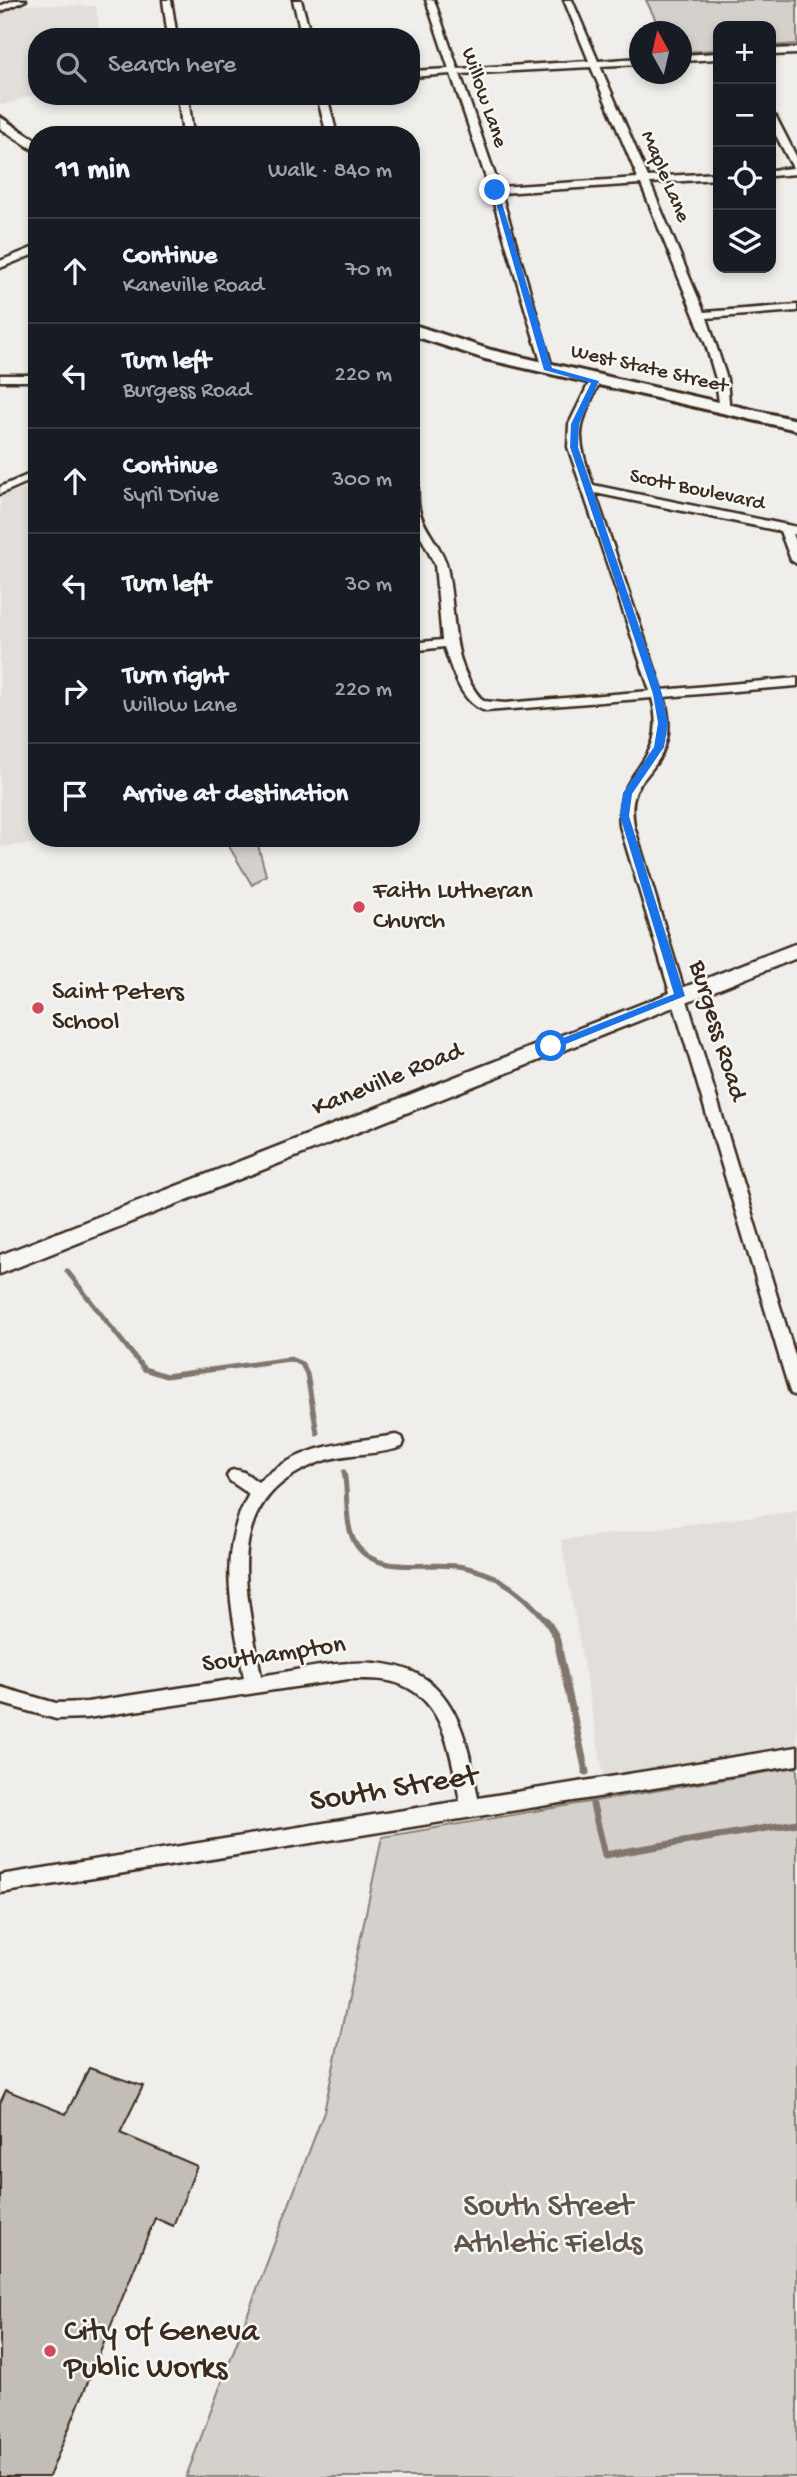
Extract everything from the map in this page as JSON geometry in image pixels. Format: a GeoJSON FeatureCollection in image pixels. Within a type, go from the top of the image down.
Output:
{"type":"FeatureCollection","features":[{"type":"Feature","properties":{"kind":"main road"},"geometry":{"type":"LineString","coordinates":[[0,121],[28,141]]}},
{"type":"Feature","properties":{"kind":"main road","name":"West State Street"},"geometry":{"type":"LineString","coordinates":[[420,332],[485,354],[548,370],[797,425]]}},
{"type":"Feature","properties":{"kind":"main road","name":"Kaneville Road"},"geometry":{"type":"LineString","coordinates":[[0,1265],[797,950]]}},
{"type":"Feature","properties":{"kind":"street"},"geometry":{"type":"LineString","coordinates":[[0,9],[22,0]]}},
{"type":"Feature","properties":{"kind":"street"},"geometry":{"type":"LineString","coordinates":[[167,0],[172,28]]}},
{"type":"Feature","properties":{"kind":"street"},"geometry":{"type":"LineString","coordinates":[[297,0],[305,28]]}},
{"type":"Feature","properties":{"kind":"street","name":"Willow Lane"},"geometry":{"type":"LineString","coordinates":[[430,0],[495,190],[548,370]]}},
{"type":"Feature","properties":{"kind":"street","name":"Maple Lane"},"geometry":{"type":"LineString","coordinates":[[568,0],[700,315],[724,387],[726,411]]}},
{"type":"Feature","properties":{"kind":"street"},"geometry":{"type":"LineString","coordinates":[[776,52],[797,51]]}},
{"type":"Feature","properties":{"kind":"street"},"geometry":{"type":"LineString","coordinates":[[692,57],[713,55]]}},
{"type":"Feature","properties":{"kind":"street"},"geometry":{"type":"LineString","coordinates":[[420,74],[629,61]]}},
{"type":"Feature","properties":{"kind":"street"},"geometry":{"type":"LineString","coordinates":[[184,105],[187,126]]}},
{"type":"Feature","properties":{"kind":"street"},"geometry":{"type":"LineString","coordinates":[[324,105],[330,126]]}},
{"type":"Feature","properties":{"kind":"street"},"geometry":{"type":"LineString","coordinates":[[776,127],[797,169],[776,172]]}},
{"type":"Feature","properties":{"kind":"street"},"geometry":{"type":"LineString","coordinates":[[495,190],[713,176]]}},
{"type":"Feature","properties":{"kind":"street"},"geometry":{"type":"LineString","coordinates":[[0,265],[28,253]]}},
{"type":"Feature","properties":{"kind":"street"},"geometry":{"type":"LineString","coordinates":[[700,315],[797,308]]}},
{"type":"Feature","properties":{"kind":"street"},"geometry":{"type":"LineString","coordinates":[[0,378],[28,378]]}},
{"type":"Feature","properties":{"kind":"street","name":"Burgess Road"},"geometry":{"type":"LineString","coordinates":[[595,381],[579,413],[573,434],[574,447],[657,694],[663,736],[654,757],[627,793],[625,816],[797,1389]]}},
{"type":"Feature","properties":{"kind":"street"},"geometry":{"type":"LineString","coordinates":[[0,491],[28,478]]}},
{"type":"Feature","properties":{"kind":"street","name":"Scott Boulevard"},"geometry":{"type":"LineString","coordinates":[[589,488],[791,530]]}},
{"type":"Feature","properties":{"kind":"street"},"geometry":{"type":"LineString","coordinates":[[420,524],[441,565],[449,643],[471,695],[486,707],[797,682]]}},
{"type":"Feature","properties":{"kind":"street"},"geometry":{"type":"LineString","coordinates":[[791,530],[797,560]]}},
{"type":"Feature","properties":{"kind":"street"},"geometry":{"type":"LineString","coordinates":[[420,646],[449,643]]}},
{"type":"Feature","properties":{"kind":"street"},"geometry":{"type":"LineString","coordinates":[[254,1686],[236,1554],[244,1515],[278,1474],[320,1455],[396,1442]]}},
{"type":"Feature","properties":{"kind":"street"},"geometry":{"type":"LineString","coordinates":[[236,1476],[260,1493]]}},
{"type":"Feature","properties":{"kind":"street","name":"Southampton"},"geometry":{"type":"LineString","coordinates":[[0,1695],[37,1707],[69,1711],[365,1670],[382,1671],[409,1678],[430,1693],[449,1718],[458,1745],[471,1808]]}},
{"type":"Feature","properties":{"kind":"street","name":"South Street"},"geometry":{"type":"LineString","coordinates":[[0,1884],[797,1756]]}},
{"type":"Feature","properties":{"kind":"shaded area"},"geometry":{"type":"Polygon","coordinates":[[[0,4],[96,6],[99,28],[28,28],[28,97],[0,106],[0,4]]]}},
{"type":"Feature","properties":{"kind":"shaded area"},"geometry":{"type":"Polygon","coordinates":[[[28,489],[28,844],[0,847],[0,493],[28,489]]]}},
{"type":"Feature","properties":{"kind":"shaded area"},"geometry":{"type":"Polygon","coordinates":[[[797,1511],[797,1748],[604,1779],[561,1540],[797,1511]]]}},
{"type":"Feature","properties":{"kind":"green space"},"geometry":{"type":"Polygon","coordinates":[[[646,0],[797,0],[797,44],[776,46],[776,21],[713,21],[713,50],[692,51],[692,21],[656,21],[646,0]]]}},
{"type":"Feature","properties":{"kind":"green space"},"geometry":{"type":"Polygon","coordinates":[[[229,847],[258,847],[266,875],[252,885],[229,847]]]}},
{"type":"Feature","properties":{"kind":"green space","name":"South Street Athletic Fields"},"geometry":{"type":"Polygon","coordinates":[[[797,1767],[797,2477],[186,2477],[324,2112],[382,1837],[797,1767]]]}},
{"type":"Feature","properties":{"kind":"building","name":"City of Geneva Public Works"},"geometry":{"type":"Polygon","coordinates":[[[89,2068],[143,2086],[120,2133],[197,2166],[173,2226],[155,2218],[49,2477],[0,2477],[0,2103],[6,2090],[66,2114],[89,2068]]]}},
{"type":"Feature","properties":{"kind":"waterway"},"geometry":{"type":"LineString","coordinates":[[67,1271],[144,1369],[166,1376],[290,1359],[302,1364],[307,1374],[317,1433]]}},
{"type":"Feature","properties":{"kind":"waterway"},"geometry":{"type":"LineString","coordinates":[[344,1472],[350,1530],[357,1546],[367,1556],[407,1566],[451,1565],[477,1570],[511,1587],[547,1622]]}},
{"type":"Feature","properties":{"kind":"waterway"},"geometry":{"type":"LineString","coordinates":[[546,1620],[556,1636],[586,1772]]}},
{"type":"Feature","properties":{"kind":"waterway"},"geometry":{"type":"LineString","coordinates":[[593,1805],[605,1855],[797,1823]]}},
{"type":"Feature","properties":{"kind":"place","name":"Faith Lutheran Church"},"geometry":{"type":"Point","coordinates":[359,907]}},
{"type":"Feature","properties":{"kind":"place","name":"Saint Peters School"},"geometry":{"type":"Point","coordinates":[38,1008]}},
{"type":"Feature","properties":{"kind":"place","name":"City of Geneva Public Works"},"geometry":{"type":"Point","coordinates":[50,2351]}},
{"type":"Feature","properties":{"kind":"route"},"geometry":{"type":"LineString","coordinates":[[495,190],[548,370],[595,381],[575,424],[574,447],[657,694],[663,723],[663,736],[654,757],[638,774],[627,793],[625,816],[680,996],[551,1046]]}}]}
